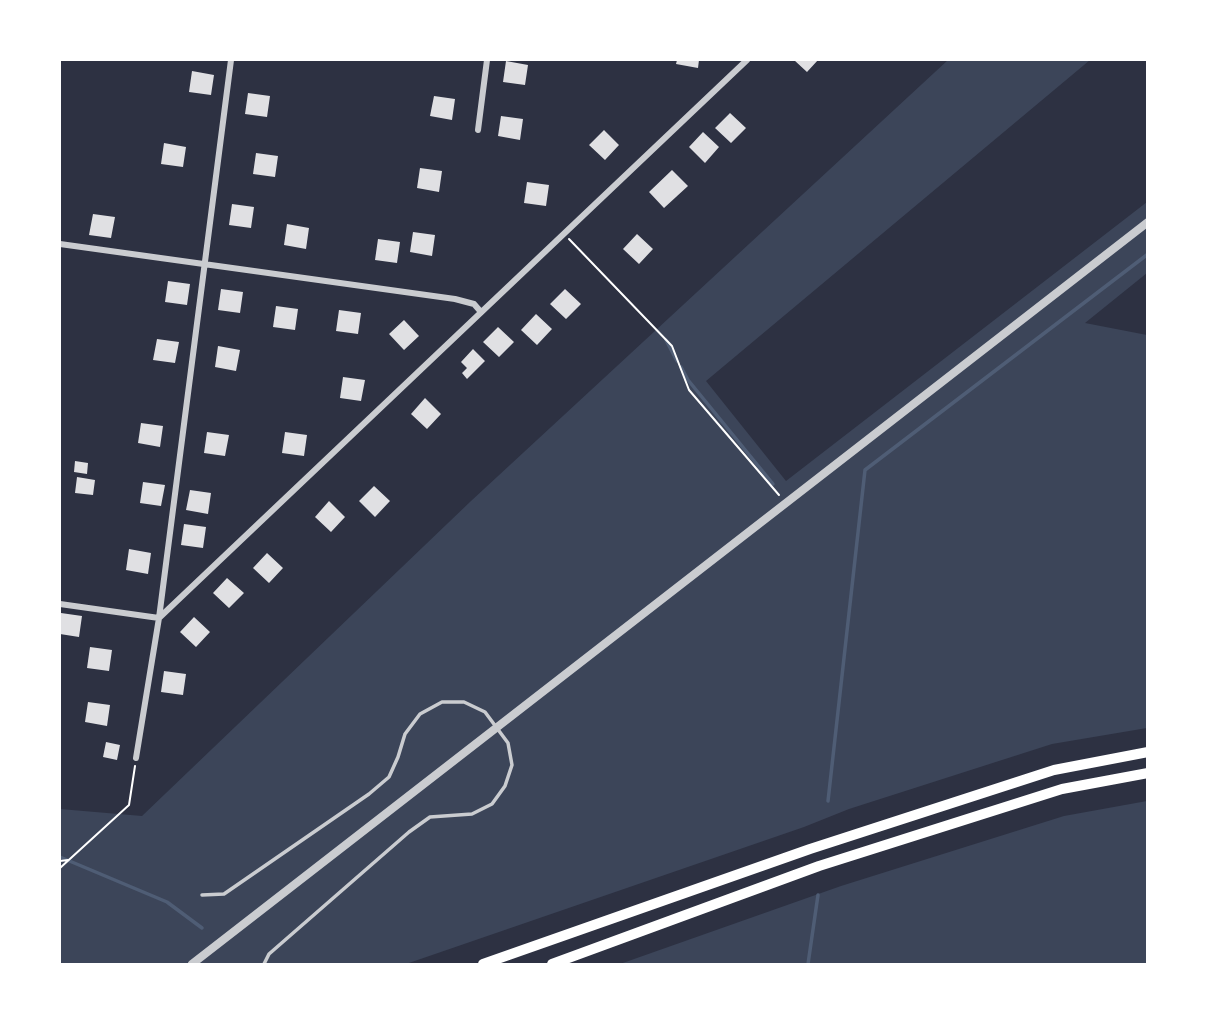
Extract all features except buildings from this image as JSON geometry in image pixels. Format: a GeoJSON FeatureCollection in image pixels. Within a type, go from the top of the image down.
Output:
{"type":"FeatureCollection","features":[{"type":"Feature","properties":{"kind":"highway"},"geometry":{"type":"LineString","coordinates":[[483,964],[810,849],[1054,769],[1147,752]]}},
{"type":"Feature","properties":{"kind":"highway"},"geometry":{"type":"LineString","coordinates":[[552,964],[844,858],[1062,789],[1147,773]]}},
{"type":"Feature","properties":{"kind":"street"},"geometry":{"type":"LineString","coordinates":[[136,758],[159,618],[231,60]]}},
{"type":"Feature","properties":{"kind":"street"},"geometry":{"type":"LineString","coordinates":[[478,130],[487,60]]}},
{"type":"Feature","properties":{"kind":"street"},"geometry":{"type":"LineString","coordinates":[[159,618],[747,60]]}},
{"type":"Feature","properties":{"kind":"street"},"geometry":{"type":"LineString","coordinates":[[192,964],[1147,222]]}},
{"type":"Feature","properties":{"kind":"street"},"geometry":{"type":"LineString","coordinates":[[60,244],[455,299],[474,304],[481,312]]}},
{"type":"Feature","properties":{"kind":"street"},"geometry":{"type":"LineString","coordinates":[[60,604],[159,618]]}},
{"type":"Feature","properties":{"kind":"lane"},"geometry":{"type":"LineString","coordinates":[[202,895],[224,894],[379,786],[388,777],[405,734],[420,714],[442,702],[464,702],[485,712],[508,743],[512,765],[505,786],[492,804],[472,814],[430,817],[419,824],[269,954],[264,964]]}},
{"type":"Feature","properties":{"kind":"path"},"geometry":{"type":"LineString","coordinates":[[564,234],[672,345],[689,390],[786,503]]}},
{"type":"Feature","properties":{"kind":"path"},"geometry":{"type":"LineString","coordinates":[[60,868],[129,805],[136,758]]}},
{"type":"Feature","properties":{"kind":"path"},"geometry":{"type":"LineString","coordinates":[[60,861],[69,860]]}},
{"type":"Feature","properties":{"kind":"shaded area"},"geometry":{"type":"Polygon","coordinates":[[[948,60],[1090,60],[706,381],[786,481],[1147,202],[1147,273],[1085,323],[1147,335],[1147,728],[1052,744],[849,809],[804,827],[406,964],[60,964],[60,809],[142,816],[471,501],[948,60]]]}},
{"type":"Feature","properties":{"kind":"shaded area"},"geometry":{"type":"Polygon","coordinates":[[[1147,801],[1147,964],[620,964],[841,886],[1064,816],[1147,801]]]}},
{"type":"Feature","properties":{"kind":"waterway"},"geometry":{"type":"LineString","coordinates":[[828,801],[865,470],[1148,254]]}},
{"type":"Feature","properties":{"kind":"waterway"},"geometry":{"type":"LineString","coordinates":[[666,340],[677,361]]}},
{"type":"Feature","properties":{"kind":"waterway"},"geometry":{"type":"LineString","coordinates":[[681,367],[688,380],[773,484]]}},
{"type":"Feature","properties":{"kind":"waterway"},"geometry":{"type":"LineString","coordinates":[[60,857],[167,902],[202,928]]}},
{"type":"Feature","properties":{"kind":"waterway"},"geometry":{"type":"LineString","coordinates":[[808,964],[818,895]]}}]}
